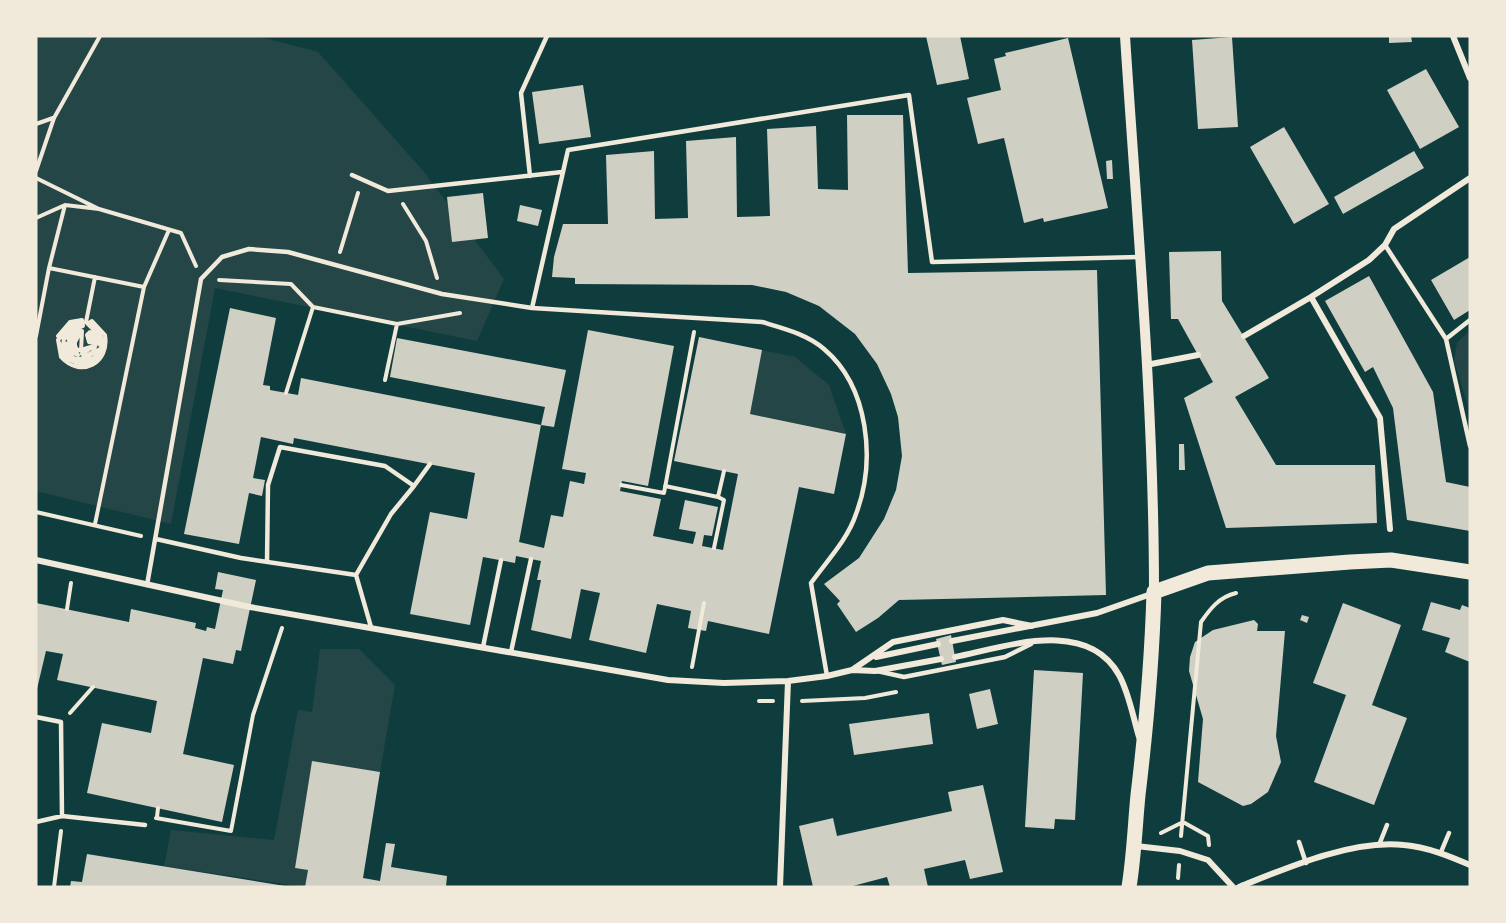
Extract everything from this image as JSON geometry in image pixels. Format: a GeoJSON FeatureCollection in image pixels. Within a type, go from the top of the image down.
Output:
{"type":"FeatureCollection","features":[{"type":"Feature","properties":{"kind":"main road"},"geometry":{"type":"LineString","coordinates":[[1129,887],[1136,846],[1144,752],[1154,592],[1208,573],[1350,562],[1391,560],[1470,572]]}},
{"type":"Feature","properties":{"kind":"street"},"geometry":{"type":"LineString","coordinates":[[952,641],[1097,613],[1154,592],[1154,527],[1146,365],[1125,36]]}},
{"type":"Feature","properties":{"kind":"street"},"geometry":{"type":"LineString","coordinates":[[1453,36],[1470,78]]}},
{"type":"Feature","properties":{"kind":"street"},"geometry":{"type":"LineString","coordinates":[[1244,336],[1369,260],[1385,245],[1394,229],[1470,178]]}},
{"type":"Feature","properties":{"kind":"street"},"geometry":{"type":"LineString","coordinates":[[1311,297],[1380,418],[1390,529]]}},
{"type":"Feature","properties":{"kind":"street"},"geometry":{"type":"LineString","coordinates":[[1146,365],[1198,355]]}},
{"type":"Feature","properties":{"kind":"street"},"geometry":{"type":"LineString","coordinates":[[36,560],[287,613],[668,680],[724,683],[788,681],[852,670],[875,671],[941,659]]}},
{"type":"Feature","properties":{"kind":"street"},"geometry":{"type":"LineString","coordinates":[[852,670],[893,642],[1003,620],[1032,626]]}},
{"type":"Feature","properties":{"kind":"street"},"geometry":{"type":"LineString","coordinates":[[955,657],[1036,641],[1075,642],[1090,648],[1112,665],[1120,676],[1144,752]]}},
{"type":"Feature","properties":{"kind":"street"},"geometry":{"type":"LineString","coordinates":[[872,657],[938,644]]}},
{"type":"Feature","properties":{"kind":"street"},"geometry":{"type":"LineString","coordinates":[[780,887],[788,681]]}},
{"type":"Feature","properties":{"kind":"street"},"geometry":{"type":"LineString","coordinates":[[1239,887],[1348,850],[1379,844],[1404,845],[1441,852],[1470,865]]}},
{"type":"Feature","properties":{"kind":"street"},"geometry":{"type":"LineString","coordinates":[[1136,846],[1180,852],[1208,860],[1233,887]]}},
{"type":"Feature","properties":{"kind":"lane"},"geometry":{"type":"LineString","coordinates":[[530,176],[521,93],[547,36]]}},
{"type":"Feature","properties":{"kind":"lane"},"geometry":{"type":"LineString","coordinates":[[532,308],[568,150],[909,94],[932,262],[1139,257]]}},
{"type":"Feature","properties":{"kind":"lane"},"geometry":{"type":"LineString","coordinates":[[351,175],[388,190],[562,172]]}},
{"type":"Feature","properties":{"kind":"lane"},"geometry":{"type":"LineString","coordinates":[[1385,245],[1446,339],[1470,446]]}},
{"type":"Feature","properties":{"kind":"lane"},"geometry":{"type":"LineString","coordinates":[[147,585],[201,279],[222,257],[249,249],[288,252],[442,294],[532,308],[762,322],[795,332],[823,348],[843,369],[856,397],[864,423],[867,444],[863,483],[856,515],[811,583],[827,676]]}},
{"type":"Feature","properties":{"kind":"lane"},"geometry":{"type":"LineString","coordinates":[[1446,339],[1470,320]]}},
{"type":"Feature","properties":{"kind":"lane"},"geometry":{"type":"LineString","coordinates":[[276,441],[280,447],[385,466],[414,486]]}},
{"type":"Feature","properties":{"kind":"lane"},"geometry":{"type":"LineString","coordinates":[[267,562],[266,485],[280,447]]}},
{"type":"Feature","properties":{"kind":"lane"},"geometry":{"type":"LineString","coordinates":[[371,627],[356,575],[391,514],[430,464]]}},
{"type":"Feature","properties":{"kind":"lane"},"geometry":{"type":"LineString","coordinates":[[156,540],[267,562],[356,575]]}},
{"type":"Feature","properties":{"kind":"lane"},"geometry":{"type":"LineString","coordinates":[[511,652],[531,559]]}},
{"type":"Feature","properties":{"kind":"lane"},"geometry":{"type":"LineString","coordinates":[[483,647],[501,560]]}},
{"type":"Feature","properties":{"kind":"lane"},"geometry":{"type":"LineString","coordinates":[[875,671],[904,677],[1005,657],[1036,641]]}},
{"type":"Feature","properties":{"kind":"lane"},"geometry":{"type":"LineString","coordinates":[[36,717],[61,722],[62,816]]}},
{"type":"Feature","properties":{"kind":"lane"},"geometry":{"type":"LineString","coordinates":[[36,822],[62,816],[145,825]]}},
{"type":"Feature","properties":{"kind":"lane"},"geometry":{"type":"LineString","coordinates":[[1379,844],[1387,825]]}},
{"type":"Feature","properties":{"kind":"lane"},"geometry":{"type":"LineString","coordinates":[[1441,852],[1449,833]]}},
{"type":"Feature","properties":{"kind":"lane"},"geometry":{"type":"LineString","coordinates":[[1299,842],[1306,863]]}},
{"type":"Feature","properties":{"kind":"path"},"geometry":{"type":"LineString","coordinates":[[36,171],[54,118],[100,36]]}},
{"type":"Feature","properties":{"kind":"path"},"geometry":{"type":"LineString","coordinates":[[36,124],[54,118]]}},
{"type":"Feature","properties":{"kind":"path"},"geometry":{"type":"LineString","coordinates":[[36,178],[99,209],[65,205],[36,218]]}},
{"type":"Feature","properties":{"kind":"path"},"geometry":{"type":"LineString","coordinates":[[335,266],[363,178]]}},
{"type":"Feature","properties":{"kind":"path"},"geometry":{"type":"LineString","coordinates":[[388,190],[402,203],[426,241],[442,294],[452,315]]}},
{"type":"Feature","properties":{"kind":"path"},"geometry":{"type":"LineString","coordinates":[[36,336],[49,268],[65,205]]}},
{"type":"Feature","properties":{"kind":"path"},"geometry":{"type":"LineString","coordinates":[[95,524],[144,286],[169,230]]}},
{"type":"Feature","properties":{"kind":"path"},"geometry":{"type":"LineString","coordinates":[[49,268],[144,286]]}},
{"type":"Feature","properties":{"kind":"path"},"geometry":{"type":"LineString","coordinates":[[81,351],[91,346],[92,349],[82,354],[86,356],[95,347],[92,335],[90,335],[93,343],[88,342],[89,332],[95,334],[99,345],[101,343],[99,335],[86,322],[96,277]]}},
{"type":"Feature","properties":{"kind":"path"},"geometry":{"type":"LineString","coordinates":[[286,393],[313,307],[397,324],[463,312]]}},
{"type":"Feature","properties":{"kind":"path"},"geometry":{"type":"LineString","coordinates":[[621,485],[664,493],[697,318]]}},
{"type":"Feature","properties":{"kind":"path"},"geometry":{"type":"LineString","coordinates":[[78,319],[83,321],[83,326],[70,332],[67,339],[77,331],[82,331],[81,351],[74,345],[80,336],[78,333],[71,345],[78,355],[71,352],[66,342],[72,357],[87,358],[98,348],[100,350],[94,358],[80,362],[80,365],[94,362],[103,350],[103,336],[89,321],[103,330],[106,341],[104,354],[96,363],[82,368],[67,363],[61,357],[57,343],[60,340],[64,357],[76,364],[66,355],[63,343],[67,332],[81,323],[70,325],[60,338],[58,336],[65,325],[78,319]]}},
{"type":"Feature","properties":{"kind":"path"},"geometry":{"type":"LineString","coordinates":[[385,380],[397,324]]}},
{"type":"Feature","properties":{"kind":"path"},"geometry":{"type":"LineString","coordinates":[[718,497],[724,471]]}},
{"type":"Feature","properties":{"kind":"path"},"geometry":{"type":"LineString","coordinates":[[665,486],[724,500],[714,548]]}},
{"type":"Feature","properties":{"kind":"path"},"geometry":{"type":"LineString","coordinates":[[36,512],[156,540]]}},
{"type":"Feature","properties":{"kind":"path"},"geometry":{"type":"LineString","coordinates":[[67,609],[73,568]]}},
{"type":"Feature","properties":{"kind":"path"},"geometry":{"type":"LineString","coordinates":[[1208,836],[1183,822],[1201,622],[1211,607],[1228,595],[1247,590]]}},
{"type":"Feature","properties":{"kind":"path"},"geometry":{"type":"LineString","coordinates":[[689,681],[704,603]]}},
{"type":"Feature","properties":{"kind":"path"},"geometry":{"type":"LineString","coordinates":[[145,825],[157,818],[231,831],[253,715],[287,613]]}},
{"type":"Feature","properties":{"kind":"path"},"geometry":{"type":"LineString","coordinates":[[61,722],[93,687]]}},
{"type":"Feature","properties":{"kind":"path"},"geometry":{"type":"LineString","coordinates":[[810,701],[865,698],[903,690]]}},
{"type":"Feature","properties":{"kind":"path"},"geometry":{"type":"LineString","coordinates":[[157,818],[158,808]]}},
{"type":"Feature","properties":{"kind":"path"},"geometry":{"type":"LineString","coordinates":[[54,887],[62,816]]}},
{"type":"Feature","properties":{"kind":"shaded area"},"geometry":{"type":"Polygon","coordinates":[[[36,36],[257,36],[318,52],[424,172],[504,279],[477,341],[215,288],[171,524],[36,491],[36,36]]]}},
{"type":"Feature","properties":{"kind":"shaded area"},"geometry":{"type":"Polygon","coordinates":[[[1470,330],[1470,413],[1454,360],[1457,343],[1470,330]]]}},
{"type":"Feature","properties":{"kind":"shaded area"},"geometry":{"type":"Polygon","coordinates":[[[762,350],[795,357],[829,385],[846,434],[750,414],[762,350]]]}},
{"type":"Feature","properties":{"kind":"shaded area"},"geometry":{"type":"Polygon","coordinates":[[[320,649],[359,649],[395,685],[380,772],[312,762],[295,868],[308,870],[305,887],[164,866],[171,830],[274,840],[298,710],[312,712],[320,649]]]}},
{"type":"Feature","properties":{"kind":"building"},"geometry":{"type":"Polygon","coordinates":[[[926,36],[960,36],[969,79],[937,85],[926,36]]]}},
{"type":"Feature","properties":{"kind":"building"},"geometry":{"type":"Polygon","coordinates":[[[1389,36],[1411,36],[1412,42],[1389,43],[1389,36]]]}},
{"type":"Feature","properties":{"kind":"building"},"geometry":{"type":"Polygon","coordinates":[[[1232,37],[1238,127],[1198,129],[1192,40],[1232,37]]]}},
{"type":"Feature","properties":{"kind":"building"},"geometry":{"type":"Polygon","coordinates":[[[1068,38],[1108,208],[1044,222],[1043,218],[1024,223],[1004,138],[978,144],[967,98],[1001,90],[994,59],[1006,56],[1005,53],[1068,38]]]}},
{"type":"Feature","properties":{"kind":"building"},"geometry":{"type":"Polygon","coordinates":[[[1426,69],[1459,127],[1420,149],[1387,90],[1426,69]]]}},
{"type":"Feature","properties":{"kind":"building"},"geometry":{"type":"Polygon","coordinates":[[[583,85],[591,137],[539,144],[532,92],[583,85]]]}},
{"type":"Feature","properties":{"kind":"building"},"geometry":{"type":"Polygon","coordinates":[[[847,115],[903,115],[908,273],[1097,270],[1106,595],[899,600],[878,618],[856,632],[837,604],[840,601],[824,584],[859,558],[884,519],[896,490],[902,456],[898,417],[891,394],[877,364],[855,334],[819,306],[786,292],[752,285],[575,284],[575,278],[552,277],[554,257],[563,224],[608,224],[606,155],[654,151],[655,219],[688,218],[686,141],[736,137],[737,217],[770,216],[767,129],[816,126],[818,189],[848,190],[847,115]]]}},
{"type":"Feature","properties":{"kind":"building"},"geometry":{"type":"Polygon","coordinates":[[[1284,127],[1329,204],[1294,224],[1250,147],[1284,127]]]}},
{"type":"Feature","properties":{"kind":"building"},"geometry":{"type":"Polygon","coordinates":[[[1414,151],[1424,168],[1343,214],[1334,197],[1414,151]]]}},
{"type":"Feature","properties":{"kind":"building"},"geometry":{"type":"Polygon","coordinates":[[[1112,160],[1113,179],[1107,179],[1106,161],[1112,160]]]}},
{"type":"Feature","properties":{"kind":"building"},"geometry":{"type":"Polygon","coordinates":[[[483,193],[488,238],[452,242],[447,197],[483,193]]]}},
{"type":"Feature","properties":{"kind":"building"},"geometry":{"type":"Polygon","coordinates":[[[520,205],[542,210],[538,226],[517,221],[520,205]]]}},
{"type":"Feature","properties":{"kind":"building"},"geometry":{"type":"Polygon","coordinates":[[[1221,251],[1222,301],[1269,378],[1235,397],[1276,465],[1375,465],[1377,523],[1226,528],[1184,398],[1213,382],[1178,319],[1171,319],[1169,252],[1221,251]]]}},
{"type":"Feature","properties":{"kind":"building"},"geometry":{"type":"Polygon","coordinates":[[[1470,257],[1470,310],[1454,320],[1431,280],[1470,257]]]}},
{"type":"Feature","properties":{"kind":"building"},"geometry":{"type":"Polygon","coordinates":[[[1369,276],[1433,392],[1446,482],[1470,487],[1470,531],[1407,520],[1393,408],[1373,367],[1365,372],[1325,301],[1369,276]]]}},
{"type":"Feature","properties":{"kind":"building"},"geometry":{"type":"Polygon","coordinates":[[[230,308],[276,318],[263,385],[270,386],[270,390],[298,395],[301,378],[541,425],[519,542],[544,548],[551,515],[563,517],[570,481],[584,484],[586,473],[562,469],[588,330],[674,346],[648,486],[622,481],[620,491],[661,499],[653,536],[693,544],[696,532],[679,529],[685,500],[718,507],[712,536],[704,535],[702,546],[723,550],[738,474],[674,461],[699,337],[762,350],[750,414],[846,434],[834,494],[799,487],[769,634],[708,621],[706,631],[688,628],[691,611],[657,604],[646,653],[589,640],[600,593],[581,589],[571,639],[531,630],[541,580],[537,580],[541,561],[516,556],[515,563],[483,557],[470,625],[410,614],[430,512],[467,519],[475,473],[294,438],[293,444],[261,437],[253,478],[265,480],[262,496],[249,493],[239,544],[184,534],[230,308]]]}},
{"type":"Feature","properties":{"kind":"building"},"geometry":{"type":"Polygon","coordinates":[[[397,338],[566,370],[554,427],[541,425],[545,407],[390,377],[397,338]]]}},
{"type":"Feature","properties":{"kind":"building"},"geometry":{"type":"Polygon","coordinates":[[[1179,444],[1184,444],[1185,470],[1179,470],[1179,444]]]}},
{"type":"Feature","properties":{"kind":"building"},"geometry":{"type":"Polygon","coordinates":[[[218,572],[256,580],[241,651],[236,650],[233,664],[203,658],[183,754],[234,765],[222,822],[87,793],[102,723],[151,733],[157,701],[57,680],[63,654],[46,651],[36,693],[36,603],[129,622],[131,609],[196,623],[195,628],[206,631],[207,627],[215,629],[223,590],[215,589],[218,572]]]}},
{"type":"Feature","properties":{"kind":"building"},"geometry":{"type":"Polygon","coordinates":[[[1431,602],[1460,610],[1462,605],[1470,608],[1470,662],[1445,652],[1450,638],[1422,630],[1431,602]]]}},
{"type":"Feature","properties":{"kind":"building"},"geometry":{"type":"Polygon","coordinates":[[[1343,603],[1401,625],[1372,705],[1407,718],[1374,805],[1314,782],[1346,695],[1313,683],[1343,603]]]}},
{"type":"Feature","properties":{"kind":"building"},"geometry":{"type":"Polygon","coordinates":[[[1302,615],[1309,617],[1307,623],[1300,620],[1302,615]]]}},
{"type":"Feature","properties":{"kind":"building"},"geometry":{"type":"Polygon","coordinates":[[[1254,620],[1258,624],[1257,631],[1285,631],[1276,736],[1281,762],[1268,792],[1251,804],[1243,806],[1198,782],[1203,719],[1189,671],[1190,657],[1195,642],[1213,630],[1254,620]]]}},
{"type":"Feature","properties":{"kind":"building"},"geometry":{"type":"Polygon","coordinates":[[[951,635],[956,662],[942,665],[936,639],[951,635]]]}},
{"type":"Feature","properties":{"kind":"building"},"geometry":{"type":"Polygon","coordinates":[[[1034,670],[1083,673],[1075,820],[1055,819],[1054,829],[1025,827],[1034,670]]]}},
{"type":"Feature","properties":{"kind":"building"},"geometry":{"type":"Polygon","coordinates":[[[990,689],[998,724],[977,729],[969,694],[990,689]]]}},
{"type":"Feature","properties":{"kind":"building"},"geometry":{"type":"Polygon","coordinates":[[[929,713],[933,744],[854,755],[849,724],[929,713]]]}},
{"type":"Feature","properties":{"kind":"building"},"geometry":{"type":"Polygon","coordinates":[[[312,761],[380,772],[363,878],[380,881],[386,843],[395,844],[391,867],[447,876],[446,887],[305,887],[308,870],[295,868],[312,761]]]}},
{"type":"Feature","properties":{"kind":"building"},"geometry":{"type":"Polygon","coordinates":[[[983,785],[1003,872],[970,879],[965,860],[924,869],[928,887],[890,887],[887,877],[849,887],[813,887],[799,826],[833,818],[837,836],[952,811],[948,792],[983,785]]]}},
{"type":"Feature","properties":{"kind":"building"},"geometry":{"type":"Polygon","coordinates":[[[87,854],[285,887],[70,887],[71,881],[82,882],[87,854]]]}}]}
